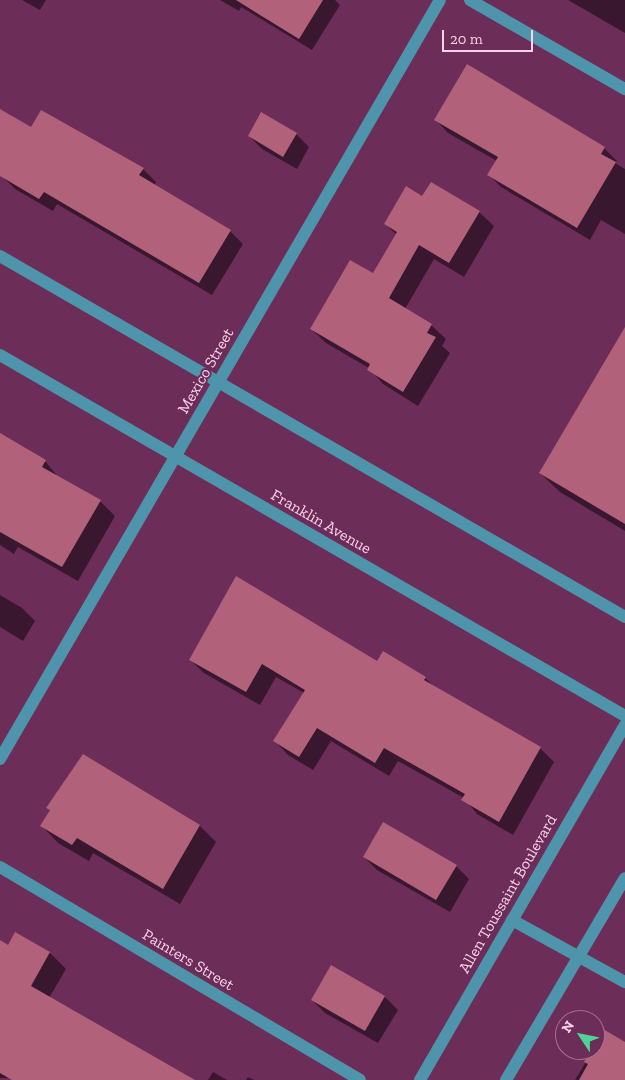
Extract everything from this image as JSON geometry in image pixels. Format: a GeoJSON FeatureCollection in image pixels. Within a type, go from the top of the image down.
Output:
{"type":"FeatureCollection","features":[{"type":"Feature","properties":{"kind":"street","name":"Mexico Street"},"geometry":{"type":"LineString","coordinates":[[0,759],[440,0]]}},
{"type":"Feature","properties":{"kind":"street"},"geometry":{"type":"LineString","coordinates":[[470,0],[625,89]]}},
{"type":"Feature","properties":{"kind":"street"},"geometry":{"type":"LineString","coordinates":[[0,256],[625,617]]}},
{"type":"Feature","properties":{"kind":"street","name":"Franklin Avenue"},"geometry":{"type":"LineString","coordinates":[[0,355],[625,716]]}},
{"type":"Feature","properties":{"kind":"street","name":"Allen Toussaint Boulevard"},"geometry":{"type":"LineString","coordinates":[[420,1080],[625,725]]}},
{"type":"Feature","properties":{"kind":"street","name":"Painters Street"},"geometry":{"type":"LineString","coordinates":[[0,867],[360,1080]]}},
{"type":"Feature","properties":{"kind":"street"},"geometry":{"type":"LineString","coordinates":[[506,1080],[625,878]]}},
{"type":"Feature","properties":{"kind":"street"},"geometry":{"type":"LineString","coordinates":[[512,920],[580,955],[625,982]]}},
{"type":"Feature","properties":{"kind":"building"},"geometry":{"type":"Polygon","coordinates":[[[236,0],[323,0],[299,39],[236,0]]]}},
{"type":"Feature","properties":{"kind":"building"},"geometry":{"type":"Polygon","coordinates":[[[467,64],[605,147],[601,154],[616,162],[577,228],[487,175],[498,157],[434,120],[467,64]]]}},
{"type":"Feature","properties":{"kind":"building"},"geometry":{"type":"Polygon","coordinates":[[[0,109],[31,127],[41,110],[144,168],[139,175],[231,230],[199,283],[44,192],[39,199],[0,176],[0,109]]]}},
{"type":"Feature","properties":{"kind":"building"},"geometry":{"type":"Polygon","coordinates":[[[261,112],[297,133],[283,157],[248,136],[261,112]]]}},
{"type":"Feature","properties":{"kind":"building"},"geometry":{"type":"Polygon","coordinates":[[[431,182],[480,211],[449,263],[419,245],[389,298],[432,324],[427,333],[436,337],[403,392],[367,370],[370,364],[310,329],[350,260],[373,273],[397,232],[384,224],[406,186],[422,196],[431,182]]]}},
{"type":"Feature","properties":{"kind":"building"},"geometry":{"type":"Polygon","coordinates":[[[625,327],[625,524],[539,473],[625,327]]]}},
{"type":"Feature","properties":{"kind":"building"},"geometry":{"type":"Polygon","coordinates":[[[0,433],[46,460],[42,467],[101,500],[62,567],[0,532],[0,433]]]}},
{"type":"Feature","properties":{"kind":"building"},"geometry":{"type":"Polygon","coordinates":[[[236,576],[377,661],[383,651],[426,677],[424,680],[541,747],[499,822],[461,800],[465,794],[384,748],[375,763],[317,728],[299,757],[273,741],[305,690],[262,664],[246,692],[189,660],[236,576]]]}},
{"type":"Feature","properties":{"kind":"building"},"geometry":{"type":"Polygon","coordinates":[[[83,754],[200,825],[163,889],[77,838],[72,845],[40,826],[50,810],[46,808],[83,754]]]}},
{"type":"Feature","properties":{"kind":"building"},"geometry":{"type":"Polygon","coordinates":[[[383,822],[457,865],[436,900],[363,857],[383,822]]]}},
{"type":"Feature","properties":{"kind":"building"},"geometry":{"type":"Polygon","coordinates":[[[15,932],[50,952],[31,986],[195,1080],[12,1080],[0,1073],[0,940],[8,945],[15,932]]]}},
{"type":"Feature","properties":{"kind":"building"},"geometry":{"type":"Polygon","coordinates":[[[331,965],[385,996],[365,1031],[311,1000],[331,965]]]}},
{"type":"Feature","properties":{"kind":"building"},"geometry":{"type":"Polygon","coordinates":[[[605,1030],[625,1042],[625,1080],[579,1080],[588,1064],[584,1062],[585,1060],[605,1060],[605,1030]]]}}]}
